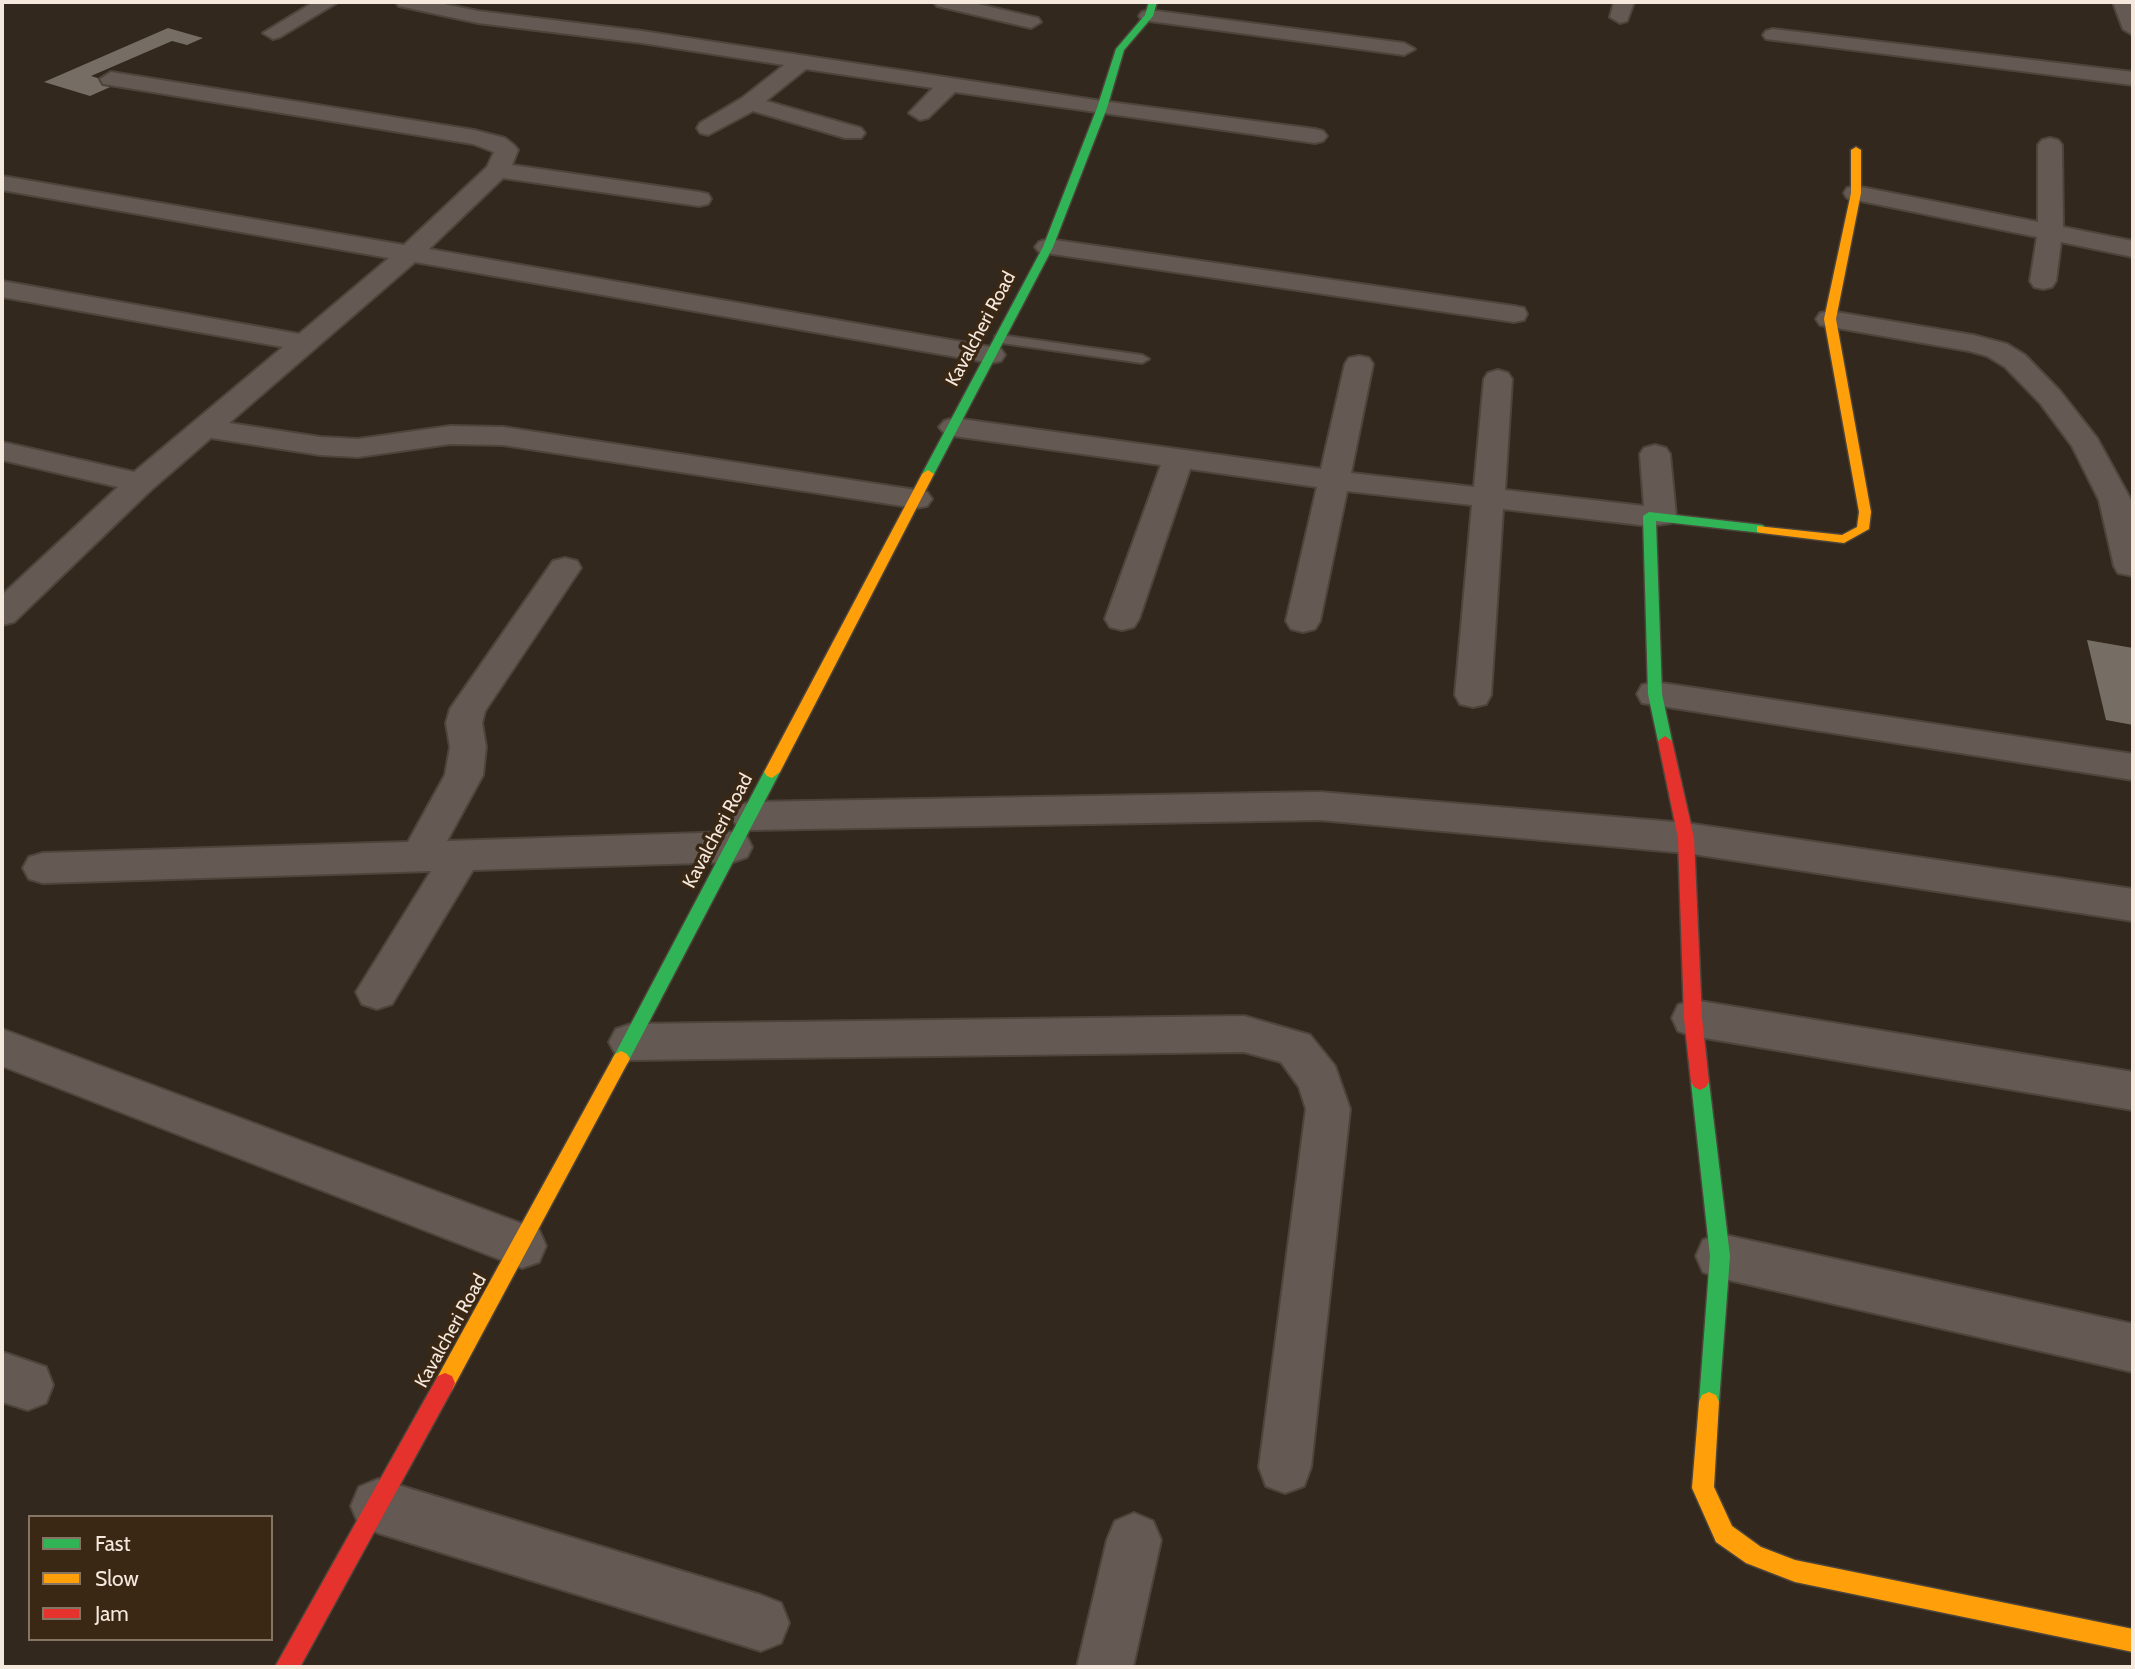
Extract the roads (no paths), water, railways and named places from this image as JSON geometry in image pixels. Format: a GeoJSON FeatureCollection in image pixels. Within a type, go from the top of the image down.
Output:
{"type":"FeatureCollection","features":[{"type":"Feature","properties":{"kind":"street"},"geometry":{"type":"LineString","coordinates":[[274,33],[328,2]]}},
{"type":"Feature","properties":{"kind":"street"},"geometry":{"type":"LineString","coordinates":[[406,2],[478,17],[1102,108],[1315,136]]}},
{"type":"Feature","properties":{"kind":"street"},"geometry":{"type":"LineString","coordinates":[[2123,2],[2133,29]]}},
{"type":"Feature","properties":{"kind":"street"},"geometry":{"type":"LineString","coordinates":[[955,3],[1031,22]]}},
{"type":"Feature","properties":{"kind":"street"},"geometry":{"type":"LineString","coordinates":[[1151,9],[1405,49]]}},
{"type":"Feature","properties":{"kind":"street","name":"Kavalcheri Road"},"geometry":{"type":"LineString","coordinates":[[287,1667],[522,1246],[954,428],[1048,247],[1102,108],[1120,49],[1151,9]]}},
{"type":"Feature","properties":{"kind":"street"},"geometry":{"type":"LineString","coordinates":[[1773,36],[2133,79]]}},
{"type":"Feature","properties":{"kind":"street"},"geometry":{"type":"LineString","coordinates":[[708,128],[750,103],[801,62]]}},
{"type":"Feature","properties":{"kind":"street"},"geometry":{"type":"LineString","coordinates":[[2,614],[140,483],[409,254],[498,170],[506,150],[497,144],[474,137],[111,79]]}},
{"type":"Feature","properties":{"kind":"street"},"geometry":{"type":"LineString","coordinates":[[920,113],[949,85]]}},
{"type":"Feature","properties":{"kind":"street"},"geometry":{"type":"LineString","coordinates":[[750,103],[853,133]]}},
{"type":"Feature","properties":{"kind":"street"},"geometry":{"type":"LineString","coordinates":[[2043,281],[2049,233],[2050,145]]}},
{"type":"Feature","properties":{"kind":"street"},"geometry":{"type":"LineString","coordinates":[[954,428],[1335,480],[1844,538],[1863,529],[1865,512],[1830,319],[1856,193],[1856,150]]}},
{"type":"Feature","properties":{"kind":"street"},"geometry":{"type":"LineString","coordinates":[[498,170],[698,199]]}},
{"type":"Feature","properties":{"kind":"street"},"geometry":{"type":"LineString","coordinates":[[2,183],[409,254],[995,347]]}},
{"type":"Feature","properties":{"kind":"street"},"geometry":{"type":"LineString","coordinates":[[1856,193],[2133,249]]}},
{"type":"Feature","properties":{"kind":"street"},"geometry":{"type":"LineString","coordinates":[[1048,247],[1514,314]]}},
{"type":"Feature","properties":{"kind":"street"},"geometry":{"type":"LineString","coordinates":[[2,289],[304,343]]}},
{"type":"Feature","properties":{"kind":"street"},"geometry":{"type":"LineString","coordinates":[[1830,319],[1973,343],[1997,350],[2015,361],[2050,397],[2086,444],[2115,500],[2130,566]]}},
{"type":"Feature","properties":{"kind":"street"},"geometry":{"type":"LineString","coordinates":[[1303,621],[1359,364]]}},
{"type":"Feature","properties":{"kind":"street"},"geometry":{"type":"LineString","coordinates":[[1473,695],[1498,379]]}},
{"type":"Feature","properties":{"kind":"street"},"geometry":{"type":"LineString","coordinates":[[206,428],[320,446],[358,448],[450,435],[503,436],[916,499]]}},
{"type":"Feature","properties":{"kind":"street"},"geometry":{"type":"LineString","coordinates":[[2,451],[140,483]]}},
{"type":"Feature","properties":{"kind":"street"},"geometry":{"type":"LineString","coordinates":[[1655,454],[1655,694],[1686,838],[1693,1018],[1720,1256],[1703,1489],[1724,1534],[1754,1555],[1795,1571],[2133,1641]]}},
{"type":"Feature","properties":{"kind":"street"},"geometry":{"type":"LineString","coordinates":[[1122,619],[1178,459]]}},
{"type":"Feature","properties":{"kind":"street"},"geometry":{"type":"LineString","coordinates":[[419,857],[464,775],[468,761],[464,723],[468,709],[565,568]]}},
{"type":"Feature","properties":{"kind":"street"},"geometry":{"type":"LineString","coordinates":[[1655,694],[2133,767]]}},
{"type":"Feature","properties":{"kind":"street"},"geometry":{"type":"LineString","coordinates":[[43,868],[461,856],[741,831],[1320,806],[1686,838],[2133,905]]}},
{"type":"Feature","properties":{"kind":"street"},"geometry":{"type":"LineString","coordinates":[[376,992],[461,856]]}},
{"type":"Feature","properties":{"kind":"street"},"geometry":{"type":"LineString","coordinates":[[1693,1018],[2133,1091]]}},
{"type":"Feature","properties":{"kind":"street"},"geometry":{"type":"LineString","coordinates":[[631,1042],[1244,1034],[1295,1048],[1319,1079],[1328,1110],[1285,1467]]}},
{"type":"Feature","properties":{"kind":"street"},"geometry":{"type":"LineString","coordinates":[[2,1047],[522,1246]]}},
{"type":"Feature","properties":{"kind":"street"},"geometry":{"type":"LineString","coordinates":[[1720,1256],[2133,1348]]}},
{"type":"Feature","properties":{"kind":"street"},"geometry":{"type":"LineString","coordinates":[[378,1506],[761,1623]]}},
{"type":"Feature","properties":{"kind":"street"},"geometry":{"type":"LineString","coordinates":[[1105,1667],[1134,1541]]}},
{"type":"Feature","properties":{"kind":"lane"},"geometry":{"type":"LineString","coordinates":[[995,347],[1142,359]]}}]}
